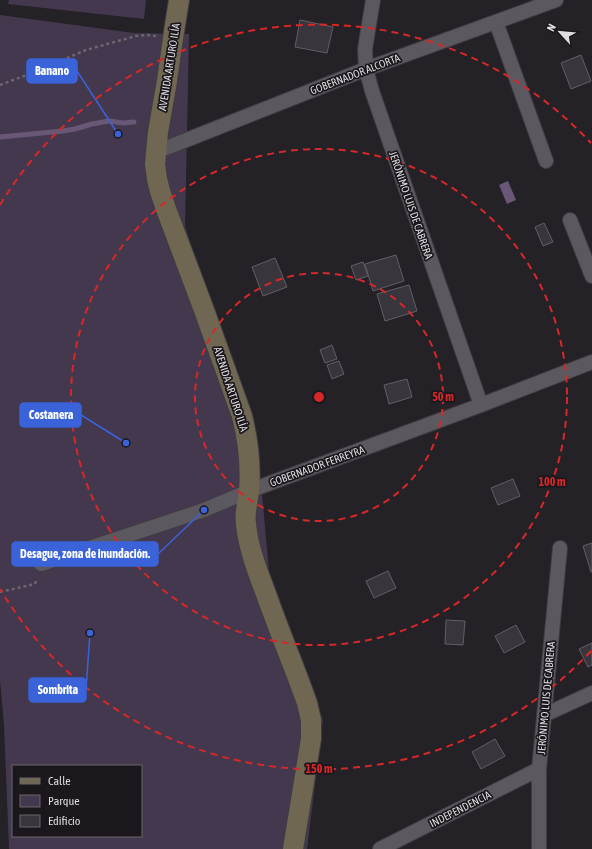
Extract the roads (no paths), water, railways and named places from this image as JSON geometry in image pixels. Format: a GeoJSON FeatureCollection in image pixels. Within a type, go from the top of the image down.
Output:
{"type":"FeatureCollection","features":[{"type":"Feature","properties":{"kind":"main road","name":"AVENIDA ARTURO ILÍA"},"geometry":{"type":"LineString","coordinates":[[179,0],[158,132],[156,152],[157,179],[162,197],[242,416],[246,434],[250,473],[246,513],[248,539],[256,567],[307,703],[311,720],[311,739],[293,849]]}},
{"type":"Feature","properties":{"kind":"street","name":"JERÓNIMO LUIS DE CABRERA"},"geometry":{"type":"LineString","coordinates":[[373,0],[365,49],[366,69],[372,91],[481,405]]}},
{"type":"Feature","properties":{"kind":"street","name":"GOBERNADOR ALCORTA"},"geometry":{"type":"LineString","coordinates":[[156,152],[366,69],[556,0]]}},
{"type":"Feature","properties":{"kind":"street"},"geometry":{"type":"LineString","coordinates":[[496,22],[546,161]]}},
{"type":"Feature","properties":{"kind":"street"},"geometry":{"type":"LineString","coordinates":[[570,220],[592,276]]}},
{"type":"Feature","properties":{"kind":"street","name":"GOBERNADOR FERREYRA"},"geometry":{"type":"LineString","coordinates":[[41,564],[204,510],[249,491],[592,362]]}},
{"type":"Feature","properties":{"kind":"street","name":"JERÓNIMO LUIS DE CABRERA"},"geometry":{"type":"LineString","coordinates":[[539,849],[540,769],[560,548]]}},
{"type":"Feature","properties":{"kind":"street"},"geometry":{"type":"LineString","coordinates":[[544,715],[592,693]]}},
{"type":"Feature","properties":{"kind":"street","name":"INDEPENDENCIA"},"geometry":{"type":"LineString","coordinates":[[380,849],[540,769]]}},
{"type":"Feature","properties":{"kind":"waterway"},"geometry":{"type":"LineString","coordinates":[[0,137],[63,131],[109,121],[123,123],[134,122]]}},
{"type":"Feature","properties":{"kind":"place","name":"Banano"},"geometry":{"type":"Point","coordinates":[118,134]}},
{"type":"Feature","properties":{"kind":"place","name":"Costanera"},"geometry":{"type":"Point","coordinates":[126,443]}},
{"type":"Feature","properties":{"kind":"place","name":"Desague, zona de inundación."},"geometry":{"type":"Point","coordinates":[204,510]}},
{"type":"Feature","properties":{"kind":"place","name":"Sombrita"},"geometry":{"type":"Point","coordinates":[90,633]}}]}
